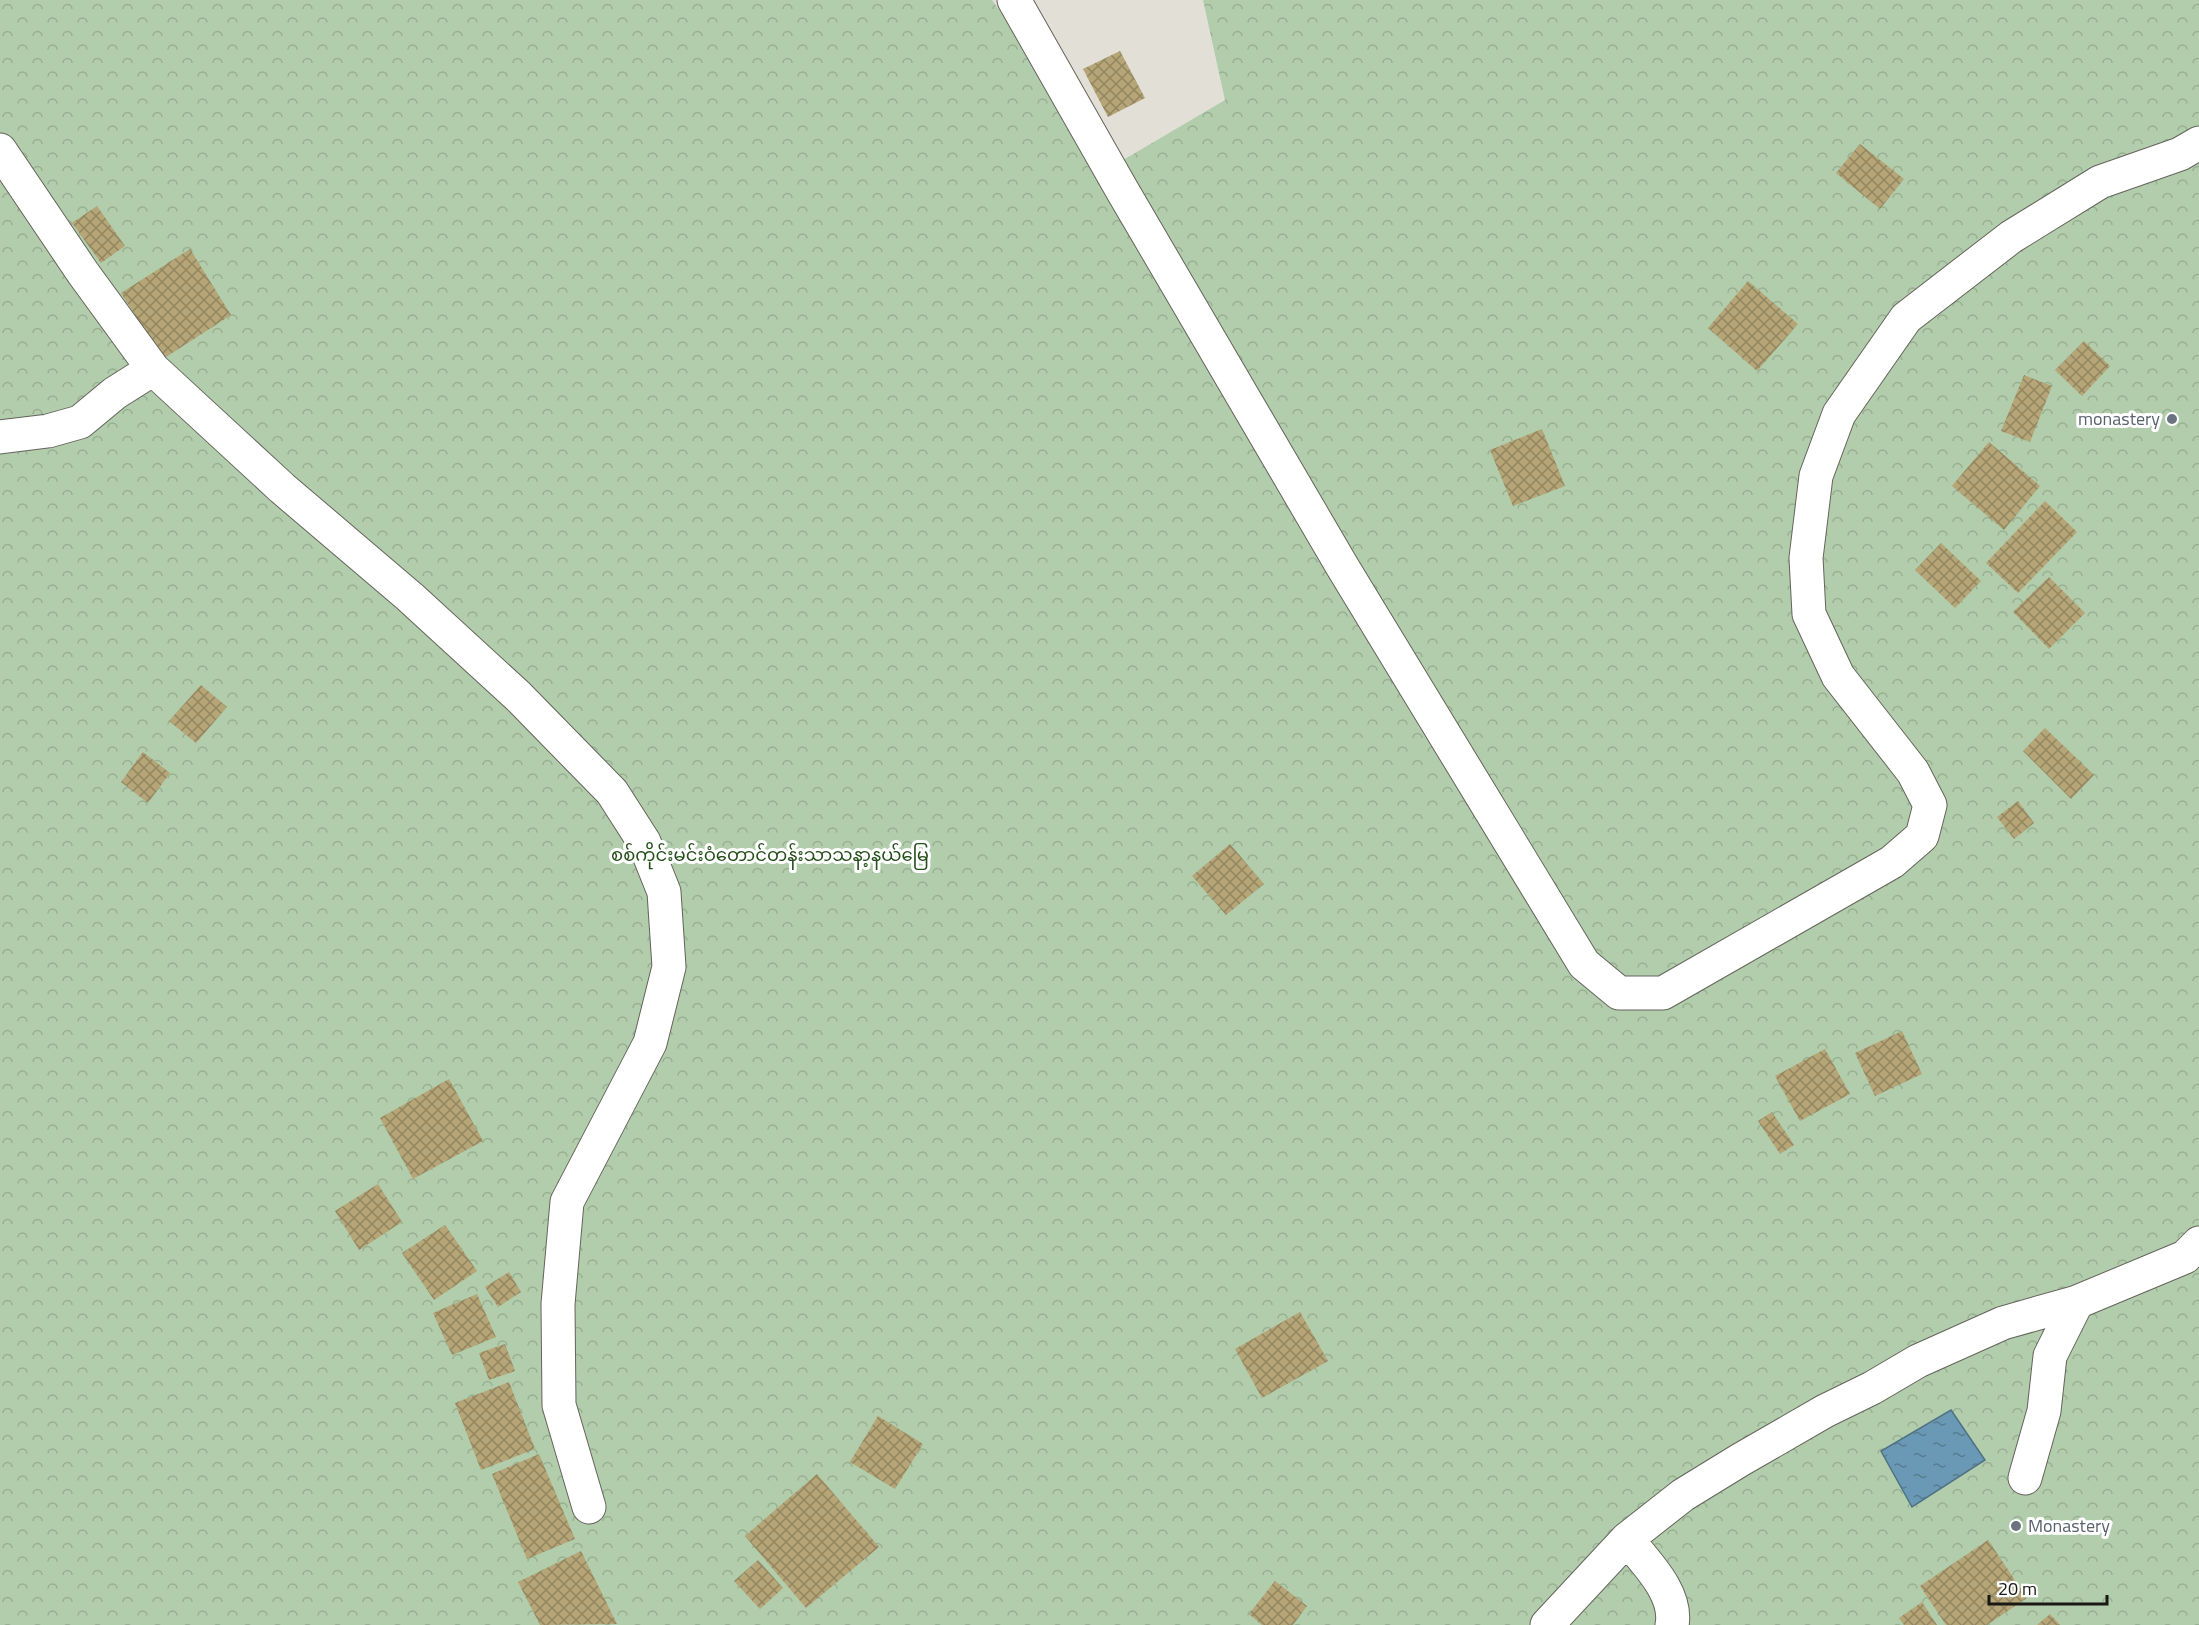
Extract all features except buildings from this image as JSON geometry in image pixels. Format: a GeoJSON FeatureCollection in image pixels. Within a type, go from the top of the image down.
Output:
{"type":"FeatureCollection","features":[{"type":"Feature","properties":{"kind":"street"},"geometry":{"type":"LineString","coordinates":[[1014,0],[1122,190],[1342,566],[1584,964],[1619,993],[1663,993],[1892,862],[1922,836],[1930,805],[1913,772],[1838,676],[1809,614],[1806,558],[1816,476],[1839,414],[1906,318],[2011,237],[2100,182],[2181,154],[2199,143]]}},
{"type":"Feature","properties":{"kind":"street"},"geometry":{"type":"LineString","coordinates":[[0,150],[83,273],[153,369],[282,488],[410,597],[510,688],[612,792],[644,842],[664,892],[669,967],[650,1042],[567,1202],[558,1304],[559,1405],[589,1507]]}},
{"type":"Feature","properties":{"kind":"street"},"geometry":{"type":"LineString","coordinates":[[0,437],[48,431],[80,422],[115,393],[153,369]]}},
{"type":"Feature","properties":{"kind":"street"},"geometry":{"type":"LineString","coordinates":[[1547,1625],[1627,1539],[1683,1494],[1825,1411],[1872,1388],[1918,1361],[2003,1323],[2078,1302],[2185,1257],[2199,1243]]}},
{"type":"Feature","properties":{"kind":"street"},"geometry":{"type":"LineString","coordinates":[[2025,1478],[2044,1412],[2050,1356],[2078,1302]]}},
{"type":"Feature","properties":{"kind":"street"},"geometry":{"type":"LineString","coordinates":[[1627,1539],[1654,1572],[1668,1594],[1673,1618],[1672,1625]]}},
{"type":"Feature","properties":{"kind":"green space","name":"စစ်ကိုင်းမင်းဝံတောင်တန်းသာသနာ့နယ်မြေ"},"geometry":{"type":"Polygon","coordinates":[[[0,0],[992,0],[1113,166],[1225,100],[1203,0],[2199,0],[2199,1625],[0,1625],[0,0]]]}},
{"type":"Feature","properties":{"kind":"water"},"geometry":{"type":"Polygon","coordinates":[[[1951,1410],[1985,1460],[1912,1507],[1881,1451],[1951,1410]]]}},
{"type":"Feature","properties":{"kind":"place","name":"monastery"},"geometry":{"type":"Point","coordinates":[2172,419]}},
{"type":"Feature","properties":{"kind":"place","name":"Monastery"},"geometry":{"type":"Point","coordinates":[2016,1526]}}]}
